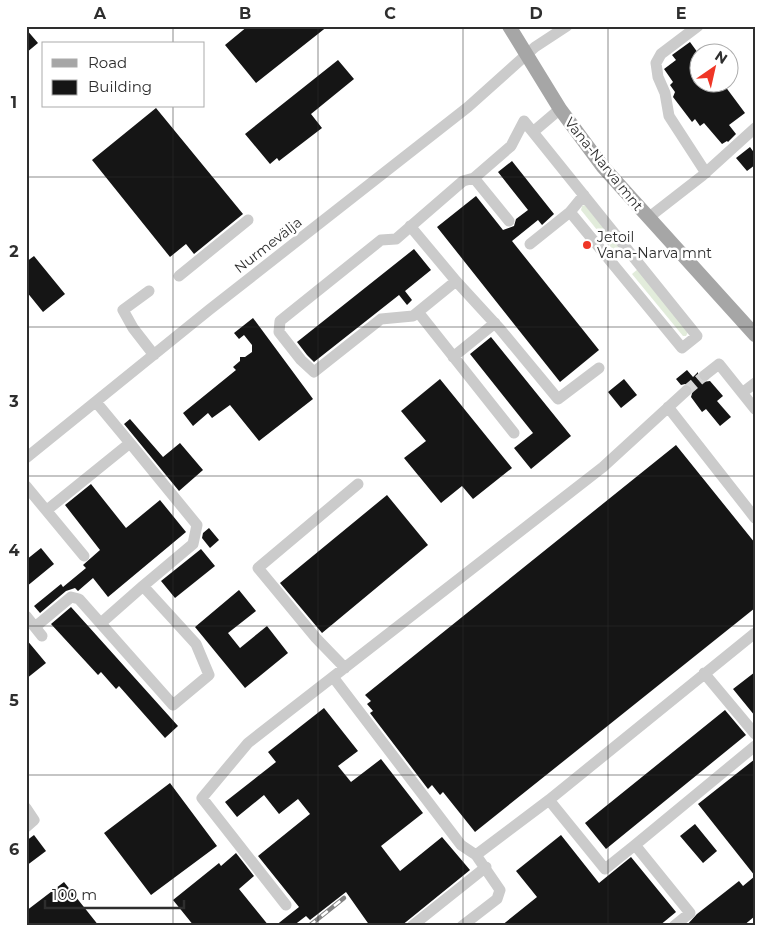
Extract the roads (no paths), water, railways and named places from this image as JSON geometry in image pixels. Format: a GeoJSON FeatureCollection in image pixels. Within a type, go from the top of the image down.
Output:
{"type":"FeatureCollection","features":[{"type":"Feature","properties":{"kind":"main road","name":"Vana-Narva mnt"},"geometry":{"type":"LineString","coordinates":[[509,26],[560,109],[602,167],[755,335]]}},
{"type":"Feature","properties":{"kind":"street","name":"Nurmevälja"},"geometry":{"type":"LineString","coordinates":[[26,458],[468,107],[526,54],[566,26]]}},
{"type":"Feature","properties":{"kind":"street"},"geometry":{"type":"LineString","coordinates":[[698,26],[661,54],[656,63],[658,77],[665,93],[669,116],[706,172]]}},
{"type":"Feature","properties":{"kind":"street"},"geometry":{"type":"LineString","coordinates":[[533,132],[560,109]]}},
{"type":"Feature","properties":{"kind":"street"},"geometry":{"type":"LineString","coordinates":[[456,281],[413,316],[381,319],[314,372],[301,360],[279,332],[280,321],[381,240],[396,238],[462,181],[474,178],[511,146],[524,121],[697,336],[682,348],[570,212]]}},
{"type":"Feature","properties":{"kind":"street"},"geometry":{"type":"LineString","coordinates":[[648,218],[706,172],[755,128]]}},
{"type":"Feature","properties":{"kind":"street"},"geometry":{"type":"LineString","coordinates":[[474,178],[509,221]]}},
{"type":"Feature","properties":{"kind":"street"},"geometry":{"type":"LineString","coordinates":[[530,244],[570,212],[584,195]]}},
{"type":"Feature","properties":{"kind":"street"},"geometry":{"type":"LineString","coordinates":[[179,276],[248,220]]}},
{"type":"Feature","properties":{"kind":"street"},"geometry":{"type":"LineString","coordinates":[[410,226],[456,281],[495,323],[558,400],[600,368]]}},
{"type":"Feature","properties":{"kind":"street"},"geometry":{"type":"LineString","coordinates":[[617,269],[633,256]]}},
{"type":"Feature","properties":{"kind":"street"},"geometry":{"type":"LineString","coordinates":[[149,291],[124,310],[133,328],[154,355]]}},
{"type":"Feature","properties":{"kind":"street"},"geometry":{"type":"LineString","coordinates":[[418,312],[514,433]]}},
{"type":"Feature","properties":{"kind":"street"},"geometry":{"type":"LineString","coordinates":[[453,357],[495,323]]}},
{"type":"Feature","properties":{"kind":"street"},"geometry":{"type":"LineString","coordinates":[[705,375],[719,364],[755,409]]}},
{"type":"Feature","properties":{"kind":"street"},"geometry":{"type":"LineString","coordinates":[[742,393],[755,383]]}},
{"type":"Feature","properties":{"kind":"street"},"geometry":{"type":"LineString","coordinates":[[286,905],[202,798],[248,744],[602,467],[686,391]]}},
{"type":"Feature","properties":{"kind":"street"},"geometry":{"type":"LineString","coordinates":[[96,402],[198,525],[193,544],[101,623]]}},
{"type":"Feature","properties":{"kind":"street"},"geometry":{"type":"LineString","coordinates":[[668,407],[755,518]]}},
{"type":"Feature","properties":{"kind":"street"},"geometry":{"type":"LineString","coordinates":[[47,510],[130,443]]}},
{"type":"Feature","properties":{"kind":"street"},"geometry":{"type":"LineString","coordinates":[[345,668],[316,638],[258,568],[358,484]]}},
{"type":"Feature","properties":{"kind":"street"},"geometry":{"type":"LineString","coordinates":[[26,486],[84,556]]}},
{"type":"Feature","properties":{"kind":"street"},"geometry":{"type":"LineString","coordinates":[[26,616],[39,631],[71,597],[80,599],[173,705],[209,675],[196,644],[143,586]]}},
{"type":"Feature","properties":{"kind":"street"},"geometry":{"type":"LineString","coordinates":[[476,855],[549,800],[755,633]]}},
{"type":"Feature","properties":{"kind":"street"},"geometry":{"type":"LineString","coordinates":[[704,674],[755,734]]}},
{"type":"Feature","properties":{"kind":"street"},"geometry":{"type":"LineString","coordinates":[[333,677],[461,845],[476,855],[486,867],[500,890],[497,899],[462,926]]}},
{"type":"Feature","properties":{"kind":"street"},"geometry":{"type":"LineString","coordinates":[[549,800],[605,869],[755,746]]}},
{"type":"Feature","properties":{"kind":"street"},"geometry":{"type":"LineString","coordinates":[[26,808],[34,820],[26,827]]}},
{"type":"Feature","properties":{"kind":"street"},"geometry":{"type":"LineString","coordinates":[[635,845],[690,913],[674,926]]}},
{"type":"Feature","properties":{"kind":"street"},"geometry":{"type":"LineString","coordinates":[[412,926],[486,867]]}},
{"type":"Feature","properties":{"kind":"tunnel"},"geometry":{"type":"LineString","coordinates":[[686,391],[705,375]]}},
{"type":"Feature","properties":{"kind":"railway"},"geometry":{"type":"LineString","coordinates":[[309,926],[344,898]]}},
{"type":"Feature","properties":{"kind":"place","name":"Jetoil Vana-Narva mnt"},"geometry":{"type":"Point","coordinates":[587,245]}}]}
